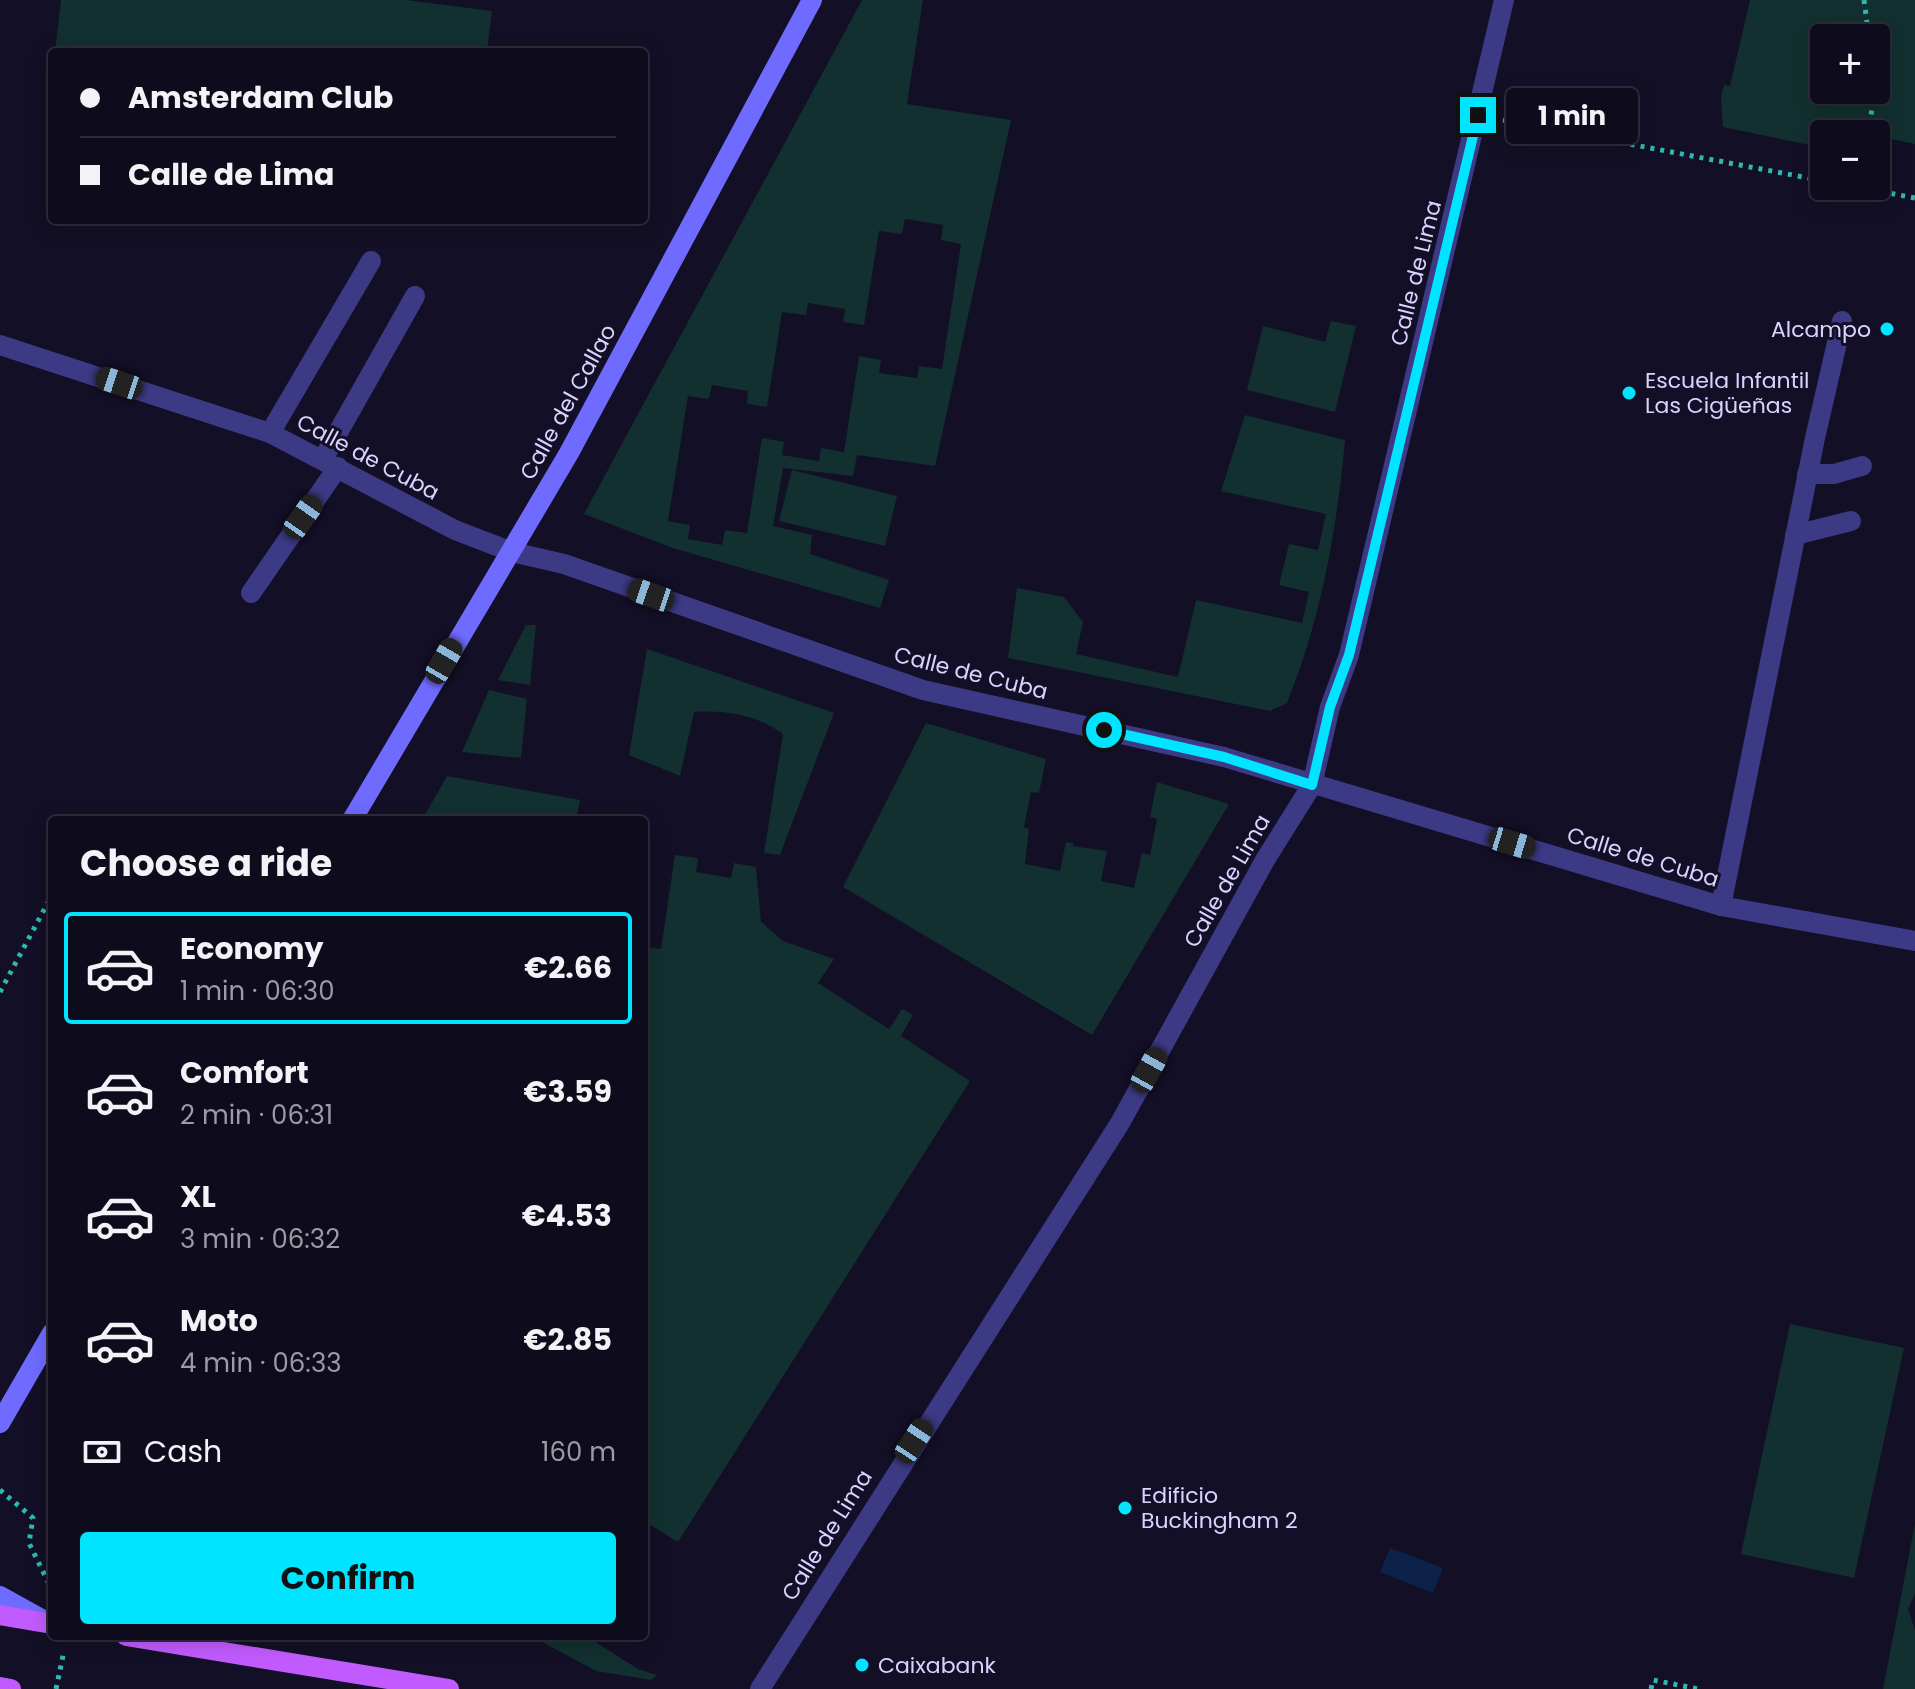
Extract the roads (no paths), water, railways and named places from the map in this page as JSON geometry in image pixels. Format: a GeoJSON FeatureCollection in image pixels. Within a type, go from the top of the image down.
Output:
{"type":"FeatureCollection","features":[{"type":"Feature","properties":{"kind":"main road"},"geometry":{"type":"LineString","coordinates":[[0,1615],[48,1623]]}},
{"type":"Feature","properties":{"kind":"main road"},"geometry":{"type":"LineString","coordinates":[[150,1640],[449,1689]]}},
{"type":"Feature","properties":{"kind":"main road"},"geometry":{"type":"LineString","coordinates":[[0,1687],[11,1689]]}},
{"type":"Feature","properties":{"kind":"street","name":"Calle del Callao"},"geometry":{"type":"LineString","coordinates":[[354,816],[474,608],[512,552],[812,0]]}},
{"type":"Feature","properties":{"kind":"street","name":"Calle de Lima"},"geometry":{"type":"LineString","coordinates":[[760,1689],[1120,1123],[1265,860],[1312,785],[1330,707],[1349,655],[1504,0]]}},
{"type":"Feature","properties":{"kind":"street"},"geometry":{"type":"LineString","coordinates":[[270,433],[371,261]]}},
{"type":"Feature","properties":{"kind":"street"},"geometry":{"type":"LineString","coordinates":[[251,593],[331,463],[415,296]]}},
{"type":"Feature","properties":{"kind":"street"},"geometry":{"type":"LineString","coordinates":[[1721,906],[1807,474],[1842,321]]}},
{"type":"Feature","properties":{"kind":"street","name":"Calle de Cuba"},"geometry":{"type":"LineString","coordinates":[[0,345],[270,433],[455,530],[512,552],[564,564],[923,690],[1224,757],[1721,906],[1915,941]]}},
{"type":"Feature","properties":{"kind":"street"},"geometry":{"type":"LineString","coordinates":[[1807,474],[1834,474],[1862,466]]}},
{"type":"Feature","properties":{"kind":"street"},"geometry":{"type":"LineString","coordinates":[[1795,535],[1851,521]]}},
{"type":"Feature","properties":{"kind":"street"},"geometry":{"type":"LineString","coordinates":[[0,1423],[48,1340]]}},
{"type":"Feature","properties":{"kind":"street"},"geometry":{"type":"LineString","coordinates":[[0,1596],[48,1622]]}},
{"type":"Feature","properties":{"kind":"water"},"geometry":{"type":"Polygon","coordinates":[[[1390,1548],[1443,1568],[1433,1593],[1380,1572],[1390,1548]]]}},
{"type":"Feature","properties":{"kind":"place","name":"Alcampo"},"geometry":{"type":"Point","coordinates":[1887,329]}},
{"type":"Feature","properties":{"kind":"place","name":"Escuela Infantil Las Cigüeñas"},"geometry":{"type":"Point","coordinates":[1629,393]}},
{"type":"Feature","properties":{"kind":"place","name":"Edificio Buckingham 2"},"geometry":{"type":"Point","coordinates":[1125,1508]}},
{"type":"Feature","properties":{"kind":"place","name":"Caixabank"},"geometry":{"type":"Point","coordinates":[862,1665]}}]}
